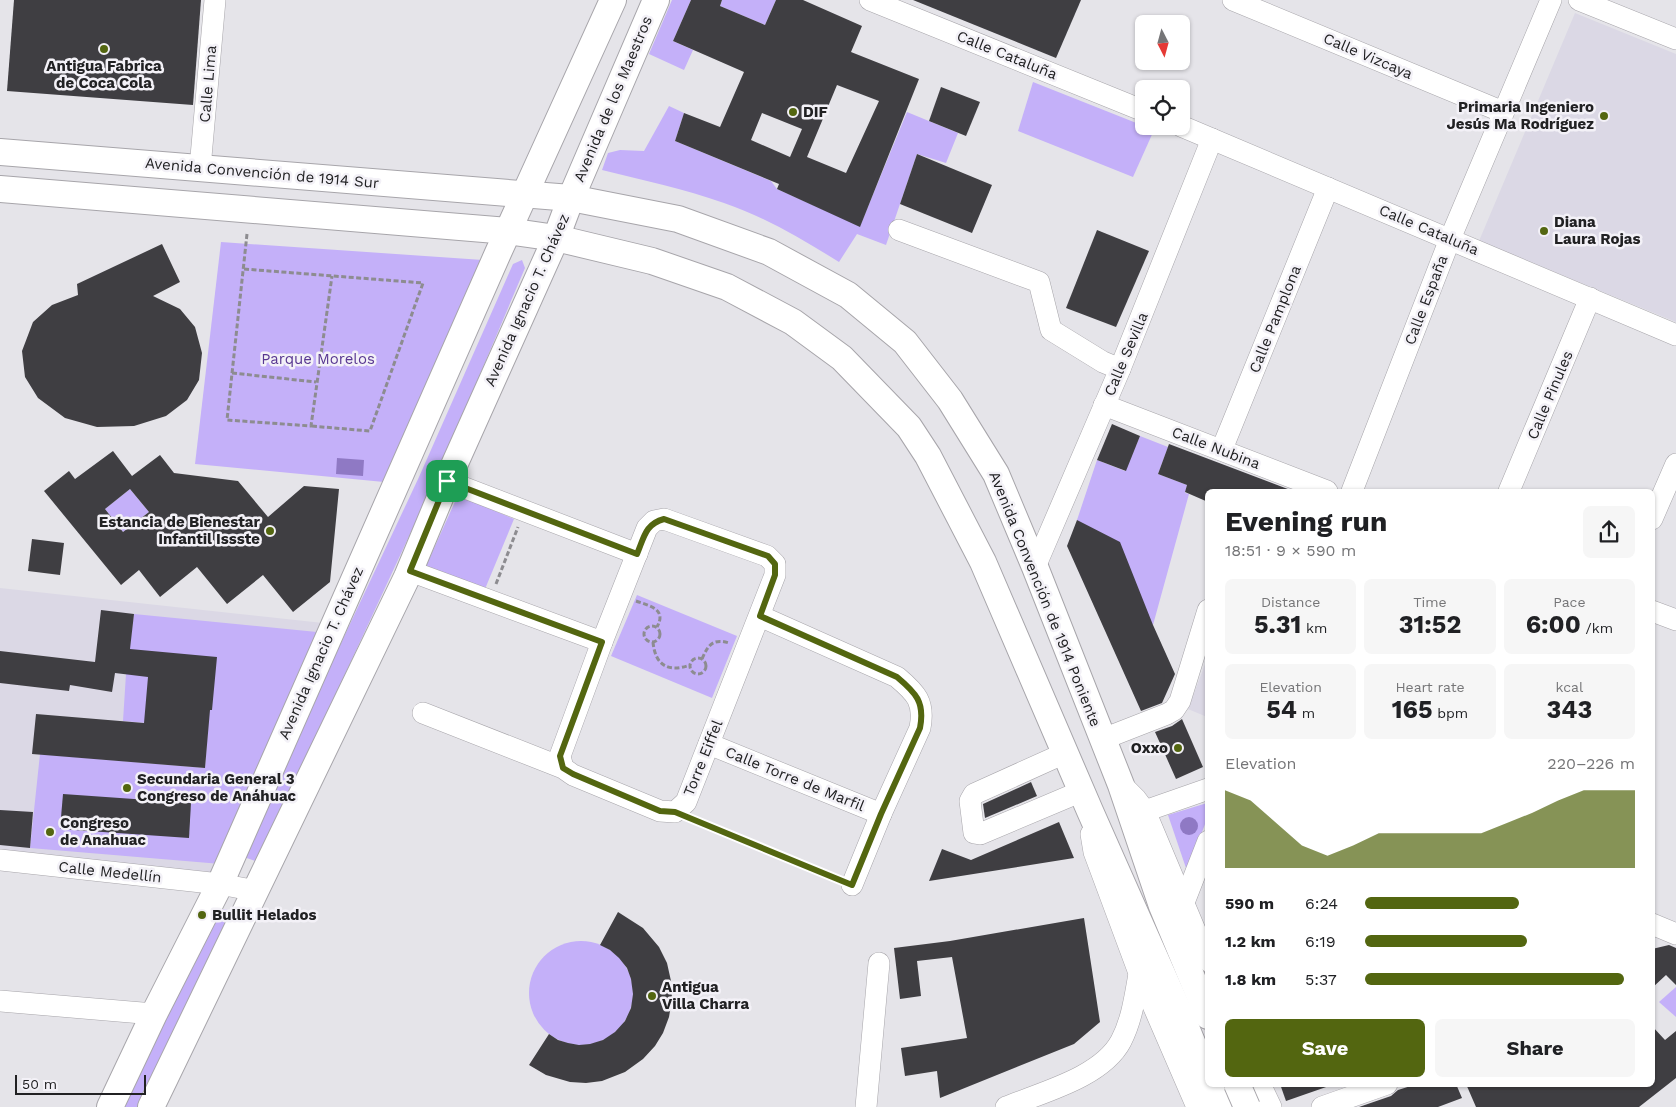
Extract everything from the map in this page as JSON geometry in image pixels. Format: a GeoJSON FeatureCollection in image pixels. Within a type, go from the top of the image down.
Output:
{"type":"FeatureCollection","features":[{"type":"Feature","properties":{"kind":"main road"},"geometry":{"type":"LineString","coordinates":[[525,195],[613,0]]}},
{"type":"Feature","properties":{"kind":"main road","name":"Avenida de los Maestros"},"geometry":{"type":"LineString","coordinates":[[571,198],[656,0]]}},
{"type":"Feature","properties":{"kind":"main road","name":"Avenida Convención de 1914 Sur"},"geometry":{"type":"LineString","coordinates":[[0,152],[525,195]]}},
{"type":"Feature","properties":{"kind":"main road"},"geometry":{"type":"LineString","coordinates":[[0,189],[508,231],[556,238],[652,261],[727,287],[793,322],[842,358],[909,427],[928,456],[984,562],[1065,753],[1187,1030],[1205,1098]]}},
{"type":"Feature","properties":{"kind":"main road","name":"Avenida Convención de 1914 Poniente"},"geometry":{"type":"LineString","coordinates":[[525,195],[571,198],[678,219],[770,252],[848,295],[905,342],[950,400],[996,474],[1035,567],[1121,785],[1173,906],[1205,1007]]}},
{"type":"Feature","properties":{"kind":"main road","name":"Avenida Ignacio T. Chávez"},"geometry":{"type":"LineString","coordinates":[[110,1107],[154,1014],[220,884],[525,195]]}},
{"type":"Feature","properties":{"kind":"main road","name":"Avenida Ignacio T. Chávez"},"geometry":{"type":"LineString","coordinates":[[151,1107],[410,571],[447,481],[556,238],[571,198]]}},
{"type":"Feature","properties":{"kind":"main road"},"geometry":{"type":"LineString","coordinates":[[1238,1087],[1247,1107]]}},
{"type":"Feature","properties":{"kind":"street","name":"Calle Lima"},"geometry":{"type":"LineString","coordinates":[[200,168],[215,0]]}},
{"type":"Feature","properties":{"kind":"street","name":"Calle Cataluña"},"geometry":{"type":"LineString","coordinates":[[870,0],[1135,107]]}},
{"type":"Feature","properties":{"kind":"street","name":"Calle Vizcaya"},"geometry":{"type":"LineString","coordinates":[[1233,0],[1503,112]]}},
{"type":"Feature","properties":{"kind":"street","name":"Calle España"},"geometry":{"type":"LineString","coordinates":[[1353,489],[1450,239],[1551,0]]}},
{"type":"Feature","properties":{"kind":"street"},"geometry":{"type":"LineString","coordinates":[[1579,0],[1676,39]]}},
{"type":"Feature","properties":{"kind":"street","name":"Calle Cataluña"},"geometry":{"type":"LineString","coordinates":[[1190,130],[1676,334]]}},
{"type":"Feature","properties":{"kind":"street","name":"Calle Sevilla"},"geometry":{"type":"LineString","coordinates":[[1035,567],[1120,369],[1212,139]]}},
{"type":"Feature","properties":{"kind":"street","name":"Calle Pamplona"},"geometry":{"type":"LineString","coordinates":[[1222,450],[1328,188]]}},
{"type":"Feature","properties":{"kind":"street"},"geometry":{"type":"LineString","coordinates":[[899,230],[1039,282],[1051,330],[1103,362],[1120,369]]}},
{"type":"Feature","properties":{"kind":"street","name":"Calle Pinules"},"geometry":{"type":"LineString","coordinates":[[1510,489],[1590,298]]}},
{"type":"Feature","properties":{"kind":"street","name":"Calle Nubina"},"geometry":{"type":"LineString","coordinates":[[1104,405],[1322,489]]}},
{"type":"Feature","properties":{"kind":"street"},"geometry":{"type":"LineString","coordinates":[[1655,512],[1676,464]]}},
{"type":"Feature","properties":{"kind":"street"},"geometry":{"type":"LineString","coordinates":[[447,481],[637,554]]}},
{"type":"Feature","properties":{"kind":"street","name":"Torre Eiffel"},"geometry":{"type":"LineString","coordinates":[[423,714],[563,768],[660,811],[675,812],[686,802],[775,575],[775,564],[768,556],[664,519],[654,522],[647,528],[560,756],[563,768]]}},
{"type":"Feature","properties":{"kind":"street"},"geometry":{"type":"LineString","coordinates":[[410,571],[602,642]]}},
{"type":"Feature","properties":{"kind":"street"},"geometry":{"type":"LineString","coordinates":[[1655,612],[1676,620]]}},
{"type":"Feature","properties":{"kind":"street"},"geometry":{"type":"LineString","coordinates":[[760,616],[897,677],[913,690],[919,700],[923,715],[920,728],[881,814],[852,885]]}},
{"type":"Feature","properties":{"kind":"street"},"geometry":{"type":"LineString","coordinates":[[1103,739],[1152,721],[1174,710],[1180,701],[1205,620]]}},
{"type":"Feature","properties":{"kind":"street","name":"Calle Torre de Marfil"},"geometry":{"type":"LineString","coordinates":[[709,744],[881,814]]}},
{"type":"Feature","properties":{"kind":"street"},"geometry":{"type":"LineString","coordinates":[[1065,753],[974,794],[970,801],[974,834],[980,834],[1086,801],[1094,852],[1139,973],[1205,1098]]}},
{"type":"Feature","properties":{"kind":"street","name":"Avenida Convención de 1914 Poniente"},"geometry":{"type":"LineString","coordinates":[[1121,785],[1136,799],[1145,811],[1173,906],[1205,956]]}},
{"type":"Feature","properties":{"kind":"street"},"geometry":{"type":"LineString","coordinates":[[1145,811],[1205,790]]}},
{"type":"Feature","properties":{"kind":"street"},"geometry":{"type":"LineString","coordinates":[[1173,906],[1205,847]]}},
{"type":"Feature","properties":{"kind":"street","name":"Calle Medellín"},"geometry":{"type":"LineString","coordinates":[[0,860],[220,884],[256,891]]}},
{"type":"Feature","properties":{"kind":"street"},"geometry":{"type":"LineString","coordinates":[[1655,927],[1676,934]]}},
{"type":"Feature","properties":{"kind":"street"},"geometry":{"type":"LineString","coordinates":[[866,1107],[879,963]]}},
{"type":"Feature","properties":{"kind":"street"},"geometry":{"type":"LineString","coordinates":[[1006,1107],[1082,1077],[1104,1062],[1121,1041],[1132,1012],[1139,973]]}},
{"type":"Feature","properties":{"kind":"street"},"geometry":{"type":"LineString","coordinates":[[0,1001],[154,1014]]}},
{"type":"Feature","properties":{"kind":"street"},"geometry":{"type":"LineString","coordinates":[[1231,1107],[1236,1106],[1249,1093],[1252,1087]]}},
{"type":"Feature","properties":{"kind":"street"},"geometry":{"type":"LineString","coordinates":[[1261,1087],[1271,1107]]}},
{"type":"Feature","properties":{"kind":"street"},"geometry":{"type":"LineString","coordinates":[[1322,1107],[1373,1087]]}},
{"type":"Feature","properties":{"kind":"path"},"geometry":{"type":"LineString","coordinates":[[244,269],[423,283],[370,431],[227,420],[244,269],[246,234]]}},
{"type":"Feature","properties":{"kind":"path"},"geometry":{"type":"LineString","coordinates":[[311,426],[332,276]]}},
{"type":"Feature","properties":{"kind":"path"},"geometry":{"type":"LineString","coordinates":[[232,373],[316,382]]}},
{"type":"Feature","properties":{"kind":"path"},"geometry":{"type":"LineString","coordinates":[[489,601],[524,511]]}},
{"type":"Feature","properties":{"kind":"path"},"geometry":{"type":"LineString","coordinates":[[621,594],[655,608],[660,613],[661,620],[657,627]]}},
{"type":"Feature","properties":{"kind":"path"},"geometry":{"type":"LineString","coordinates":[[650,626],[657,627],[660,635],[658,640],[653,642],[646,639],[644,631],[650,626]]}},
{"type":"Feature","properties":{"kind":"path"},"geometry":{"type":"LineString","coordinates":[[702,659],[707,646],[714,642],[724,641],[747,648]]}},
{"type":"Feature","properties":{"kind":"path"},"geometry":{"type":"LineString","coordinates":[[653,642],[654,654],[660,662],[668,667],[674,669],[690,665],[694,659],[702,659]]}},
{"type":"Feature","properties":{"kind":"path"},"geometry":{"type":"LineString","coordinates":[[690,665],[691,670],[695,674],[703,673],[706,666],[702,659]]}},
{"type":"Feature","properties":{"kind":"path"},"geometry":{"type":"LineString","coordinates":[[675,812],[852,885]]}},
{"type":"Feature","properties":{"kind":"shaded area","name":"Primaria Ingeniero Jesús Ma Rodríguez"},"geometry":{"type":"Polygon","coordinates":[[[1575,13],[1676,54],[1676,322],[1479,241],[1575,13]]]}},
{"type":"Feature","properties":{"kind":"shaded area"},"geometry":{"type":"Polygon","coordinates":[[[337,458],[364,460],[363,476],[336,474],[337,458]]]}},
{"type":"Feature","properties":{"kind":"shaded area","name":"Secundaria General 3 Congreso de Anáhuac"},"geometry":{"type":"Polygon","coordinates":[[[0,588],[323,623],[220,873],[0,852],[0,588]]]}},
{"type":"Feature","properties":{"kind":"shaded area"},"geometry":{"type":"Polygon","coordinates":[[[1205,664],[1205,716],[1188,709],[1205,664]]]}},
{"type":"Feature","properties":{"kind":"shaded area"},"geometry":{"type":"Polygon","coordinates":[[[1185,817],[1193,817],[1198,822],[1196,833],[1185,835],[1180,830],[1180,822],[1185,817]]]}},
{"type":"Feature","properties":{"kind":"green space"},"geometry":{"type":"Polygon","coordinates":[[[672,0],[691,0],[673,41],[693,50],[684,70],[649,54],[672,0]]]}},
{"type":"Feature","properties":{"kind":"green space"},"geometry":{"type":"Polygon","coordinates":[[[722,0],[776,0],[765,25],[720,6],[722,0]]]}},
{"type":"Feature","properties":{"kind":"green space"},"geometry":{"type":"Polygon","coordinates":[[[1033,82],[1135,122],[1135,135],[1152,135],[1133,177],[1018,131],[1033,82]]]}},
{"type":"Feature","properties":{"kind":"green space"},"geometry":{"type":"Polygon","coordinates":[[[669,106],[684,113],[675,141],[771,181],[777,189],[860,226],[907,112],[958,133],[946,163],[917,154],[886,245],[857,234],[839,262],[783,229],[739,209],[679,189],[602,170],[608,153],[620,150],[644,151],[669,106]]]}},
{"type":"Feature","properties":{"kind":"green space","name":"Parque Morelos"},"geometry":{"type":"Polygon","coordinates":[[[221,242],[483,260],[384,482],[195,464],[221,242]]]}},
{"type":"Feature","properties":{"kind":"green space"},"geometry":{"type":"Polygon","coordinates":[[[522,260],[525,268],[436,478],[258,862],[241,856],[419,477],[513,264],[522,260]]]}},
{"type":"Feature","properties":{"kind":"green space"},"geometry":{"type":"Polygon","coordinates":[[[1140,436],[1168,447],[1158,474],[1187,485],[1185,493],[1189,494],[1153,625],[1077,520],[1097,460],[1125,471],[1140,436]]]}},
{"type":"Feature","properties":{"kind":"green space"},"geometry":{"type":"Polygon","coordinates":[[[130,489],[149,512],[123,532],[105,509],[130,489]]]}},
{"type":"Feature","properties":{"kind":"green space"},"geometry":{"type":"Polygon","coordinates":[[[458,495],[514,519],[485,589],[426,566],[458,495]]]}},
{"type":"Feature","properties":{"kind":"green space"},"geometry":{"type":"Polygon","coordinates":[[[637,595],[737,636],[712,698],[611,656],[637,595]]]}},
{"type":"Feature","properties":{"kind":"green space"},"geometry":{"type":"Polygon","coordinates":[[[134,614],[317,632],[221,864],[30,848],[40,754],[205,768],[208,728],[123,721],[126,674],[134,614]]]}},
{"type":"Feature","properties":{"kind":"green space"},"geometry":{"type":"Polygon","coordinates":[[[1205,804],[1205,824],[1187,871],[1168,815],[1205,804]]]}},
{"type":"Feature","properties":{"kind":"green space"},"geometry":{"type":"Polygon","coordinates":[[[216,908],[235,911],[144,1107],[122,1107],[216,908]]]}},
{"type":"Feature","properties":{"kind":"green space"},"geometry":{"type":"Polygon","coordinates":[[[581,941],[601,945],[610,950],[624,964],[629,973],[633,993],[629,1013],[624,1022],[610,1036],[601,1041],[581,1045],[561,1041],[552,1036],[538,1022],[533,1013],[529,993],[533,973],[538,964],[552,950],[561,945],[581,941]]]}},
{"type":"Feature","properties":{"kind":"green space"},"geometry":{"type":"Polygon","coordinates":[[[1676,987],[1676,1017],[1659,1002],[1676,987]]]}},
{"type":"Feature","properties":{"kind":"building","name":"Antigua Fabrica de Coca Cola"},"geometry":{"type":"Polygon","coordinates":[[[14,0],[201,0],[193,105],[7,91],[14,0]]]}},
{"type":"Feature","properties":{"kind":"building"},"geometry":{"type":"Polygon","coordinates":[[[691,0],[722,0],[720,6],[765,25],[776,0],[803,0],[862,26],[851,52],[919,79],[860,227],[777,189],[779,184],[675,141],[684,113],[720,127],[744,72],[673,41],[691,0]],[[837,85],[807,157],[846,173],[879,101],[837,85]],[[762,113],[751,140],[790,157],[802,129],[762,113]]]}},
{"type":"Feature","properties":{"kind":"building"},"geometry":{"type":"Polygon","coordinates":[[[913,0],[1081,0],[1056,58],[913,0]]]}},
{"type":"Feature","properties":{"kind":"building"},"geometry":{"type":"Polygon","coordinates":[[[941,87],[980,102],[966,136],[929,121],[941,87]]]}},
{"type":"Feature","properties":{"kind":"building"},"geometry":{"type":"Polygon","coordinates":[[[917,154],[992,185],[972,233],[900,204],[917,154]]]}},
{"type":"Feature","properties":{"kind":"building"},"geometry":{"type":"Polygon","coordinates":[[[1097,230],[1149,251],[1116,327],[1066,308],[1097,230]]]}},
{"type":"Feature","properties":{"kind":"building"},"geometry":{"type":"Polygon","coordinates":[[[162,244],[180,282],[153,296],[180,309],[195,327],[202,353],[199,380],[187,400],[166,416],[134,426],[97,427],[65,418],[38,398],[25,377],[22,351],[33,322],[52,305],[78,295],[77,284],[162,244]]]}},
{"type":"Feature","properties":{"kind":"building"},"geometry":{"type":"Polygon","coordinates":[[[1112,424],[1140,436],[1126,471],[1097,460],[1112,424]]]}},
{"type":"Feature","properties":{"kind":"building"},"geometry":{"type":"Polygon","coordinates":[[[1169,444],[1288,489],[1205,489],[1205,501],[1185,492],[1187,485],[1158,474],[1169,444]]]}},
{"type":"Feature","properties":{"kind":"building"},"geometry":{"type":"Polygon","coordinates":[[[113,451],[132,476],[160,455],[174,473],[238,481],[268,517],[304,486],[339,489],[330,582],[293,612],[263,575],[227,604],[197,567],[160,597],[139,570],[121,585],[44,491],[69,471],[75,479],[113,451]],[[130,489],[105,509],[123,532],[149,512],[130,489]]]}},
{"type":"Feature","properties":{"kind":"building"},"geometry":{"type":"Polygon","coordinates":[[[1077,520],[1120,542],[1175,674],[1162,703],[1141,711],[1067,546],[1077,520]]]}},
{"type":"Feature","properties":{"kind":"building"},"geometry":{"type":"Polygon","coordinates":[[[32,539],[64,543],[60,575],[28,571],[32,539]]]}},
{"type":"Feature","properties":{"kind":"building"},"geometry":{"type":"Polygon","coordinates":[[[101,610],[134,614],[130,649],[217,657],[205,768],[32,754],[36,714],[144,723],[148,677],[115,673],[112,692],[70,685],[69,691],[0,683],[0,651],[95,662],[101,610]]]}},
{"type":"Feature","properties":{"kind":"building","name":"Oxxo"},"geometry":{"type":"Polygon","coordinates":[[[1182,719],[1203,767],[1176,779],[1155,732],[1172,726],[1182,719]]]}},
{"type":"Feature","properties":{"kind":"building"},"geometry":{"type":"Polygon","coordinates":[[[1031,782],[1037,796],[985,818],[983,804],[1031,782]]]}},
{"type":"Feature","properties":{"kind":"building"},"geometry":{"type":"Polygon","coordinates":[[[63,794],[191,803],[189,838],[60,829],[63,794]]]}},
{"type":"Feature","properties":{"kind":"building"},"geometry":{"type":"Polygon","coordinates":[[[0,810],[33,812],[30,848],[0,845],[0,810]]]}},
{"type":"Feature","properties":{"kind":"building"},"geometry":{"type":"Polygon","coordinates":[[[1059,822],[1074,858],[929,881],[942,849],[971,860],[1059,822]]]}},
{"type":"Feature","properties":{"kind":"building","name":"Antigua Villa Charra"},"geometry":{"type":"Polygon","coordinates":[[[618,912],[643,928],[659,947],[667,963],[672,999],[669,1017],[663,1033],[655,1046],[643,1059],[625,1072],[602,1081],[570,1082],[546,1075],[529,1065],[549,1034],[558,1040],[579,1045],[603,1040],[615,1032],[625,1021],[631,1008],[633,994],[627,968],[610,950],[600,945],[618,912]]]}},
{"type":"Feature","properties":{"kind":"building"},"geometry":{"type":"Polygon","coordinates":[[[1084,918],[1100,1022],[1074,1044],[940,1098],[937,1071],[905,1076],[901,1048],[967,1038],[952,957],[917,961],[921,996],[900,999],[894,948],[950,941],[1084,918]]]}},
{"type":"Feature","properties":{"kind":"building"},"geometry":{"type":"Polygon","coordinates":[[[1669,945],[1676,948],[1676,985],[1666,975],[1655,985],[1655,948],[1669,945]]]}},
{"type":"Feature","properties":{"kind":"building"},"geometry":{"type":"Polygon","coordinates":[[[1655,1029],[1665,1040],[1676,1031],[1676,1078],[1639,1107],[1476,1107],[1467,1087],[1655,1087],[1655,1029]]]}},
{"type":"Feature","properties":{"kind":"building"},"geometry":{"type":"Polygon","coordinates":[[[1281,1087],[1326,1087],[1286,1101],[1281,1087]]]}},
{"type":"Feature","properties":{"kind":"building"},"geometry":{"type":"Polygon","coordinates":[[[1408,1087],[1457,1087],[1462,1098],[1438,1107],[1359,1107],[1391,1096],[1398,1090],[1408,1087]]]}},
{"type":"Feature","properties":{"kind":"place","name":"Antigua Fabrica de Coca Cola"},"geometry":{"type":"Point","coordinates":[104,49]}},
{"type":"Feature","properties":{"kind":"place","name":"DIF"},"geometry":{"type":"Point","coordinates":[793,112]}},
{"type":"Feature","properties":{"kind":"place","name":"Primaria Ingeniero Jesús Ma Rodríguez"},"geometry":{"type":"Point","coordinates":[1604,116]}},
{"type":"Feature","properties":{"kind":"place","name":"Diana Laura Rojas"},"geometry":{"type":"Point","coordinates":[1544,231]}},
{"type":"Feature","properties":{"kind":"place","name":"Estancia de Bienestar Infantil Issste"},"geometry":{"type":"Point","coordinates":[270,531]}},
{"type":"Feature","properties":{"kind":"place","name":"Oxxo"},"geometry":{"type":"Point","coordinates":[1178,748]}},
{"type":"Feature","properties":{"kind":"place","name":"Secundaria General 3 Congreso de Anáhuac"},"geometry":{"type":"Point","coordinates":[127,788]}},
{"type":"Feature","properties":{"kind":"place","name":"Congreso de Anahuac"},"geometry":{"type":"Point","coordinates":[50,832]}},
{"type":"Feature","properties":{"kind":"place","name":"Bullit Helados"},"geometry":{"type":"Point","coordinates":[202,915]}},
{"type":"Feature","properties":{"kind":"place","name":"Antigua Villa Charra"},"geometry":{"type":"Point","coordinates":[652,996]}},
{"type":"Feature","properties":{"kind":"route"},"geometry":{"type":"LineString","coordinates":[[447,481],[637,554],[647,528],[654,522],[664,519],[768,556],[775,564],[775,575],[760,616],[897,677],[913,690],[919,700],[923,715],[920,728],[881,814],[852,885],[675,812],[660,811],[563,768],[560,756],[602,642],[410,571],[447,481]]}}]}
